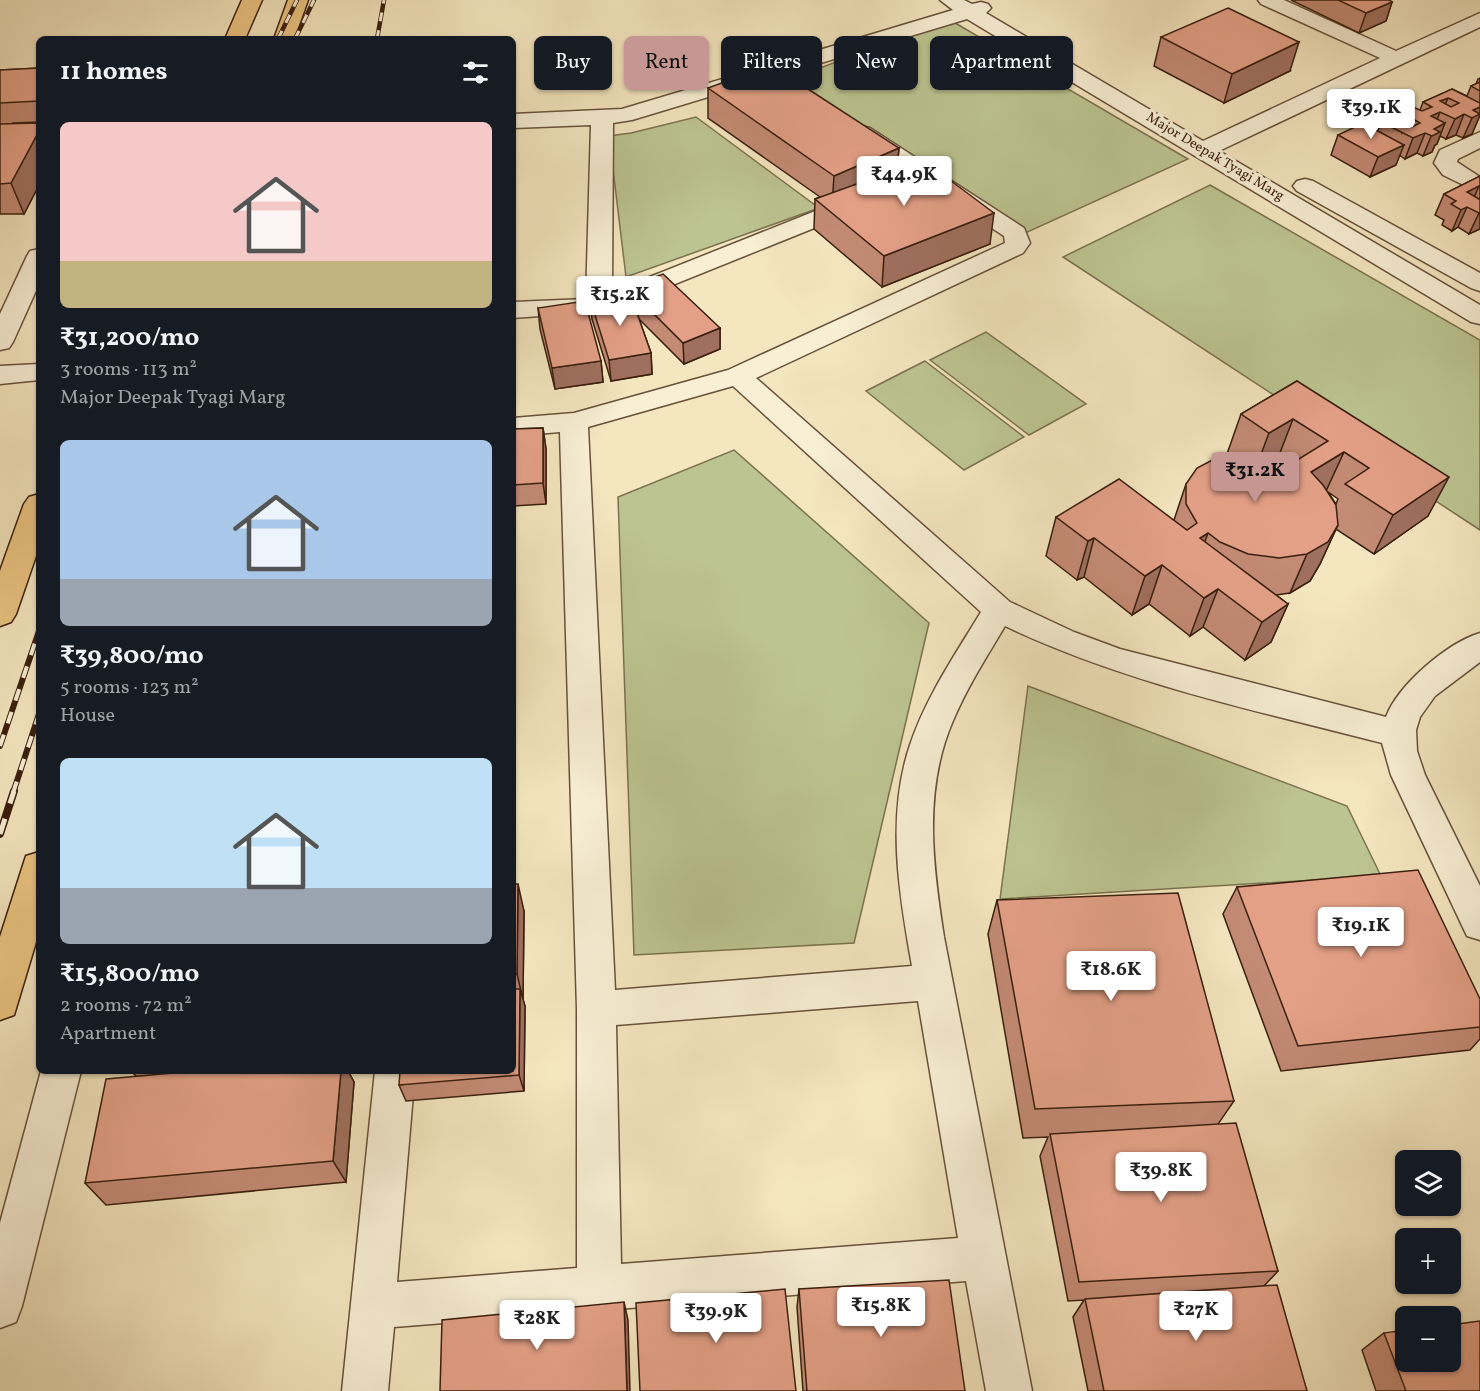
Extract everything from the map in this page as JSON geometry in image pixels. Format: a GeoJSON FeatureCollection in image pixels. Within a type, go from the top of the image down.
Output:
{"type":"FeatureCollection","features":[{"type":"Feature","properties":{"kind":"main road"},"geometry":{"type":"LineString","coordinates":[[236,36],[252,0]]}},
{"type":"Feature","properties":{"kind":"main road"},"geometry":{"type":"LineString","coordinates":[[285,36],[297,0]]}},
{"type":"Feature","properties":{"kind":"main road"},"geometry":{"type":"LineString","coordinates":[[0,614],[36,512]]}},
{"type":"Feature","properties":{"kind":"main road"},"geometry":{"type":"LineString","coordinates":[[0,1002],[36,877]]}},
{"type":"Feature","properties":{"kind":"street","name":"Major Deepak Tyagi Marg"},"geometry":{"type":"LineString","coordinates":[[950,0],[978,6],[1480,283]]}},
{"type":"Feature","properties":{"kind":"street"},"geometry":{"type":"LineString","coordinates":[[1269,0],[1398,59]]}},
{"type":"Feature","properties":{"kind":"street","name":"Major Deepak Tyagi Marg"},"geometry":{"type":"LineString","coordinates":[[978,6],[1202,150],[1480,316]]}},
{"type":"Feature","properties":{"kind":"street"},"geometry":{"type":"LineString","coordinates":[[822,56],[978,6]]}},
{"type":"Feature","properties":{"kind":"street"},"geometry":{"type":"LineString","coordinates":[[1202,150],[1480,19]]}},
{"type":"Feature","properties":{"kind":"street"},"geometry":{"type":"LineString","coordinates":[[1385,87],[1480,40]]}},
{"type":"Feature","properties":{"kind":"street"},"geometry":{"type":"LineString","coordinates":[[516,121],[602,118],[649,109],[721,87]]}},
{"type":"Feature","properties":{"kind":"street"},"geometry":{"type":"LineString","coordinates":[[516,427],[574,422],[738,376],[1014,248],[1018,243],[1015,234],[903,184],[838,117]]}},
{"type":"Feature","properties":{"kind":"street"},"geometry":{"type":"LineString","coordinates":[[599,306],[602,118]]}},
{"type":"Feature","properties":{"kind":"street"},"geometry":{"type":"LineString","coordinates":[[1480,139],[1448,155],[1445,163],[1451,170],[1480,186]]}},
{"type":"Feature","properties":{"kind":"street"},"geometry":{"type":"LineString","coordinates":[[1225,163],[1248,154]]}},
{"type":"Feature","properties":{"kind":"street"},"geometry":{"type":"LineString","coordinates":[[516,310],[599,306],[903,184]]}},
{"type":"Feature","properties":{"kind":"street"},"geometry":{"type":"LineString","coordinates":[[0,342],[36,263]]}},
{"type":"Feature","properties":{"kind":"street"},"geometry":{"type":"LineString","coordinates":[[0,375],[36,372]]}},
{"type":"Feature","properties":{"kind":"street"},"geometry":{"type":"LineString","coordinates":[[738,376],[999,610],[1063,640],[1111,658],[1160,673],[1399,734]]}},
{"type":"Feature","properties":{"kind":"street"},"geometry":{"type":"LineString","coordinates":[[574,422],[596,1009],[599,1288]]}},
{"type":"Feature","properties":{"kind":"street"},"geometry":{"type":"LineString","coordinates":[[999,610],[949,692],[933,726],[921,768],[915,815],[916,862],[934,982],[1009,1391]]}},
{"type":"Feature","properties":{"kind":"street"},"geometry":{"type":"LineString","coordinates":[[1480,645],[1420,691],[1404,709],[1399,734],[1399,749],[1408,775],[1480,924]]}},
{"type":"Feature","properties":{"kind":"street"},"geometry":{"type":"LineString","coordinates":[[596,1009],[934,982]]}},
{"type":"Feature","properties":{"kind":"street"},"geometry":{"type":"LineString","coordinates":[[0,1306],[60,1074]]}},
{"type":"Feature","properties":{"kind":"street"},"geometry":{"type":"LineString","coordinates":[[364,1391],[395,1074]]}},
{"type":"Feature","properties":{"kind":"street"},"geometry":{"type":"LineString","coordinates":[[373,1306],[983,1258]]}},
{"type":"Feature","properties":{"kind":"green space"},"geometry":{"type":"Polygon","coordinates":[[[950,20],[977,36],[930,36],[930,90],[1070,90],[1188,159],[1021,235],[806,90],[822,90],[822,67],[834,63],[834,90],[918,90],[918,36],[907,36],[950,20]]]}},
{"type":"Feature","properties":{"kind":"green space"},"geometry":{"type":"Polygon","coordinates":[[[696,117],[819,208],[626,277],[609,136],[696,117]]]}},
{"type":"Feature","properties":{"kind":"green space"},"geometry":{"type":"Polygon","coordinates":[[[1210,185],[1480,340],[1480,530],[1063,257],[1210,185]]]}},
{"type":"Feature","properties":{"kind":"green space"},"geometry":{"type":"Polygon","coordinates":[[[986,332],[1086,404],[1029,435],[930,360],[986,332]]]}},
{"type":"Feature","properties":{"kind":"green space"},"geometry":{"type":"Polygon","coordinates":[[[925,361],[1024,437],[964,470],[866,391],[925,361]]]}},
{"type":"Feature","properties":{"kind":"green space"},"geometry":{"type":"Polygon","coordinates":[[[734,450],[929,623],[854,943],[634,955],[618,497],[734,450]]]}},
{"type":"Feature","properties":{"kind":"green space"},"geometry":{"type":"Polygon","coordinates":[[[1028,686],[1347,806],[1381,876],[1000,899],[1028,686]]]}},
{"type":"Feature","properties":{"kind":"building"},"geometry":{"type":"Polygon","coordinates":[[[1338,0],[1389,0],[1392,2],[1366,13],[1338,0]]]}},
{"type":"Feature","properties":{"kind":"building"},"geometry":{"type":"Polygon","coordinates":[[[1228,8],[1299,42],[1232,74],[1161,37],[1228,8]]]}},
{"type":"Feature","properties":{"kind":"building"},"geometry":{"type":"Polygon","coordinates":[[[36,68],[36,101],[0,103],[0,70],[36,68]]]}},
{"type":"Feature","properties":{"kind":"building"},"geometry":{"type":"Polygon","coordinates":[[[1480,82],[1480,91],[1471,86],[1480,82]]]}},
{"type":"Feature","properties":{"kind":"building"},"geometry":{"type":"Polygon","coordinates":[[[721,83],[721,90],[810,90],[899,148],[834,176],[709,88],[721,83]]]}},
{"type":"Feature","properties":{"kind":"building"},"geometry":{"type":"Polygon","coordinates":[[[1452,89],[1480,103],[1480,107],[1473,110],[1480,114],[1472,118],[1464,114],[1455,119],[1440,112],[1431,116],[1445,123],[1434,129],[1440,132],[1432,136],[1425,133],[1413,138],[1381,122],[1413,107],[1422,111],[1432,107],[1423,102],[1452,89]],[[1448,98],[1440,101],[1451,107],[1459,103],[1448,98]],[[1408,116],[1400,120],[1412,127],[1420,123],[1408,116]]]}},
{"type":"Feature","properties":{"kind":"building"},"geometry":{"type":"Polygon","coordinates":[[[36,123],[36,137],[11,183],[0,184],[0,124],[36,123]]]}},
{"type":"Feature","properties":{"kind":"building"},"geometry":{"type":"Polygon","coordinates":[[[1363,123],[1404,145],[1378,157],[1338,135],[1363,123]]]}},
{"type":"Feature","properties":{"kind":"building"},"geometry":{"type":"Polygon","coordinates":[[[923,160],[994,213],[884,256],[815,199],[923,160]]]}},
{"type":"Feature","properties":{"kind":"building"},"geometry":{"type":"Polygon","coordinates":[[[1480,176],[1480,187],[1467,192],[1480,198],[1480,213],[1467,207],[1461,210],[1451,204],[1456,201],[1444,194],[1480,176]]]}},
{"type":"Feature","properties":{"kind":"building"},"geometry":{"type":"Polygon","coordinates":[[[663,274],[720,328],[683,343],[627,287],[663,274]]]}},
{"type":"Feature","properties":{"kind":"building"},"geometry":{"type":"Polygon","coordinates":[[[630,293],[651,353],[609,360],[590,299],[630,293]]]}},
{"type":"Feature","properties":{"kind":"building"},"geometry":{"type":"Polygon","coordinates":[[[585,301],[601,361],[552,368],[538,308],[585,301]]]}},
{"type":"Feature","properties":{"kind":"building"},"geometry":{"type":"Polygon","coordinates":[[[1297,381],[1449,477],[1393,515],[1345,484],[1369,468],[1344,452],[1311,472],[1336,505],[1338,525],[1328,542],[1307,554],[1279,558],[1248,554],[1220,542],[1208,533],[1200,538],[1288,604],[1262,622],[1218,589],[1204,598],[1162,565],[1145,576],[1094,538],[1088,541],[1056,517],[1119,479],[1187,530],[1197,523],[1186,504],[1186,484],[1197,468],[1218,457],[1245,454],[1274,458],[1291,464],[1328,441],[1293,419],[1269,433],[1241,414],[1297,381]]]}},
{"type":"Feature","properties":{"kind":"building"},"geometry":{"type":"Polygon","coordinates":[[[543,428],[543,483],[516,485],[516,429],[543,428]]]}},
{"type":"Feature","properties":{"kind":"building"},"geometry":{"type":"Polygon","coordinates":[[[1418,870],[1480,999],[1480,1027],[1298,1046],[1237,887],[1418,870]]]}},
{"type":"Feature","properties":{"kind":"building"},"geometry":{"type":"Polygon","coordinates":[[[516,884],[518,884],[517,974],[516,884]]]}},
{"type":"Feature","properties":{"kind":"building"},"geometry":{"type":"Polygon","coordinates":[[[1178,893],[1234,1101],[1035,1109],[997,900],[1178,893]]]}},
{"type":"Feature","properties":{"kind":"building"},"geometry":{"type":"Polygon","coordinates":[[[516,989],[520,989],[519,1075],[399,1085],[400,1074],[516,1074],[516,989]]]}},
{"type":"Feature","properties":{"kind":"building"},"geometry":{"type":"Polygon","coordinates":[[[162,1074],[341,1074],[333,1161],[85,1183],[106,1079],[162,1074]]]}},
{"type":"Feature","properties":{"kind":"building"},"geometry":{"type":"Polygon","coordinates":[[[1236,1123],[1278,1271],[1079,1282],[1050,1134],[1236,1123]]]}},
{"type":"Feature","properties":{"kind":"building"},"geometry":{"type":"Polygon","coordinates":[[[949,1280],[965,1391],[807,1391],[799,1289],[949,1280]]]}},
{"type":"Feature","properties":{"kind":"building"},"geometry":{"type":"Polygon","coordinates":[[[1277,1285],[1307,1391],[1104,1391],[1085,1299],[1277,1285]]]}},
{"type":"Feature","properties":{"kind":"building"},"geometry":{"type":"Polygon","coordinates":[[[785,1289],[796,1391],[640,1391],[636,1303],[785,1289]]]}},
{"type":"Feature","properties":{"kind":"building"},"geometry":{"type":"Polygon","coordinates":[[[624,1302],[627,1391],[440,1391],[442,1320],[624,1302]]]}},
{"type":"Feature","properties":{"kind":"building"},"geometry":{"type":"Polygon","coordinates":[[[1480,1321],[1480,1391],[1406,1391],[1399,1372],[1461,1372],[1461,1324],[1480,1321]]]}},
{"type":"Feature","properties":{"kind":"building"},"geometry":{"type":"Polygon","coordinates":[[[1395,1332],[1395,1362],[1384,1333],[1395,1332]]]}},
{"type":"Feature","properties":{"kind":"railway"},"geometry":{"type":"LineString","coordinates":[[279,36],[297,0]]}},
{"type":"Feature","properties":{"kind":"railway"},"geometry":{"type":"LineString","coordinates":[[296,36],[314,0]]}},
{"type":"Feature","properties":{"kind":"railway"},"geometry":{"type":"LineString","coordinates":[[378,36],[384,0]]}},
{"type":"Feature","properties":{"kind":"railway"},"geometry":{"type":"LineString","coordinates":[[0,746],[36,640]]}},
{"type":"Feature","properties":{"kind":"railway"},"geometry":{"type":"LineString","coordinates":[[13,793],[36,723]]}},
{"type":"Feature","properties":{"kind":"railway"},"geometry":{"type":"LineString","coordinates":[[0,834],[14,791]]}}]}
